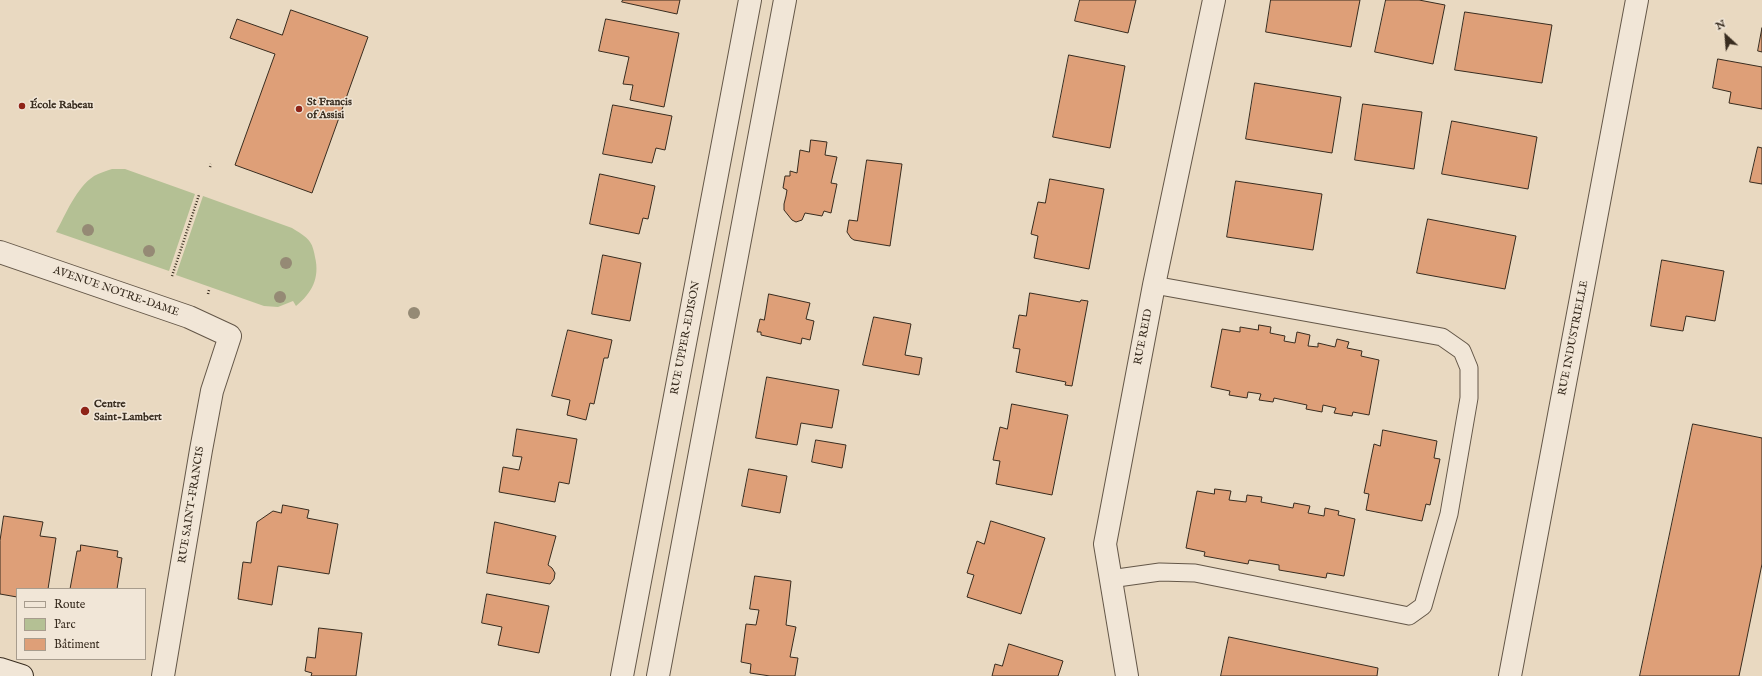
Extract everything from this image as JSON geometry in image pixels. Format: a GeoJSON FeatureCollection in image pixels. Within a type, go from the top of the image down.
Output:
{"type":"FeatureCollection","features":[{"type":"Feature","properties":{"kind":"street","name":"RUE UPPER-EDISON"},"geometry":{"type":"LineString","coordinates":[[622,676],[750,0]]}},
{"type":"Feature","properties":{"kind":"street"},"geometry":{"type":"LineString","coordinates":[[658,676],[785,0]]}},
{"type":"Feature","properties":{"kind":"street","name":"RUE REID"},"geometry":{"type":"LineString","coordinates":[[1127,676],[1105,544],[1154,285],[1214,0]]}},
{"type":"Feature","properties":{"kind":"street","name":"RUE INDUSTRIELLE"},"geometry":{"type":"LineString","coordinates":[[1510,676],[1637,0]]}},
{"type":"Feature","properties":{"kind":"street","name":"AVENUE NOTRE-DAME"},"geometry":{"type":"LineString","coordinates":[[0,252],[188,317],[230,336]]}},
{"type":"Feature","properties":{"kind":"street","name":"RUE SAINT-FRANCIS"},"geometry":{"type":"LineString","coordinates":[[164,676],[202,443],[212,391],[230,336]]}},
{"type":"Feature","properties":{"kind":"street"},"geometry":{"type":"LineString","coordinates":[[0,668],[22,676]]}},
{"type":"Feature","properties":{"kind":"lane"},"geometry":{"type":"LineString","coordinates":[[1110,579],[1160,572],[1195,573],[1409,616],[1423,606],[1449,514],[1469,398],[1469,368],[1462,351],[1442,337],[1154,285]]}},
{"type":"Feature","properties":{"kind":"path"},"geometry":{"type":"LineString","coordinates":[[172,276],[199,195]]}},
{"type":"Feature","properties":{"kind":"path"},"geometry":{"type":"LineString","coordinates":[[208,294],[209,290]]}},
{"type":"Feature","properties":{"kind":"green space"},"geometry":{"type":"Polygon","coordinates":[[[112,169],[125,169],[195,194],[169,271],[56,232],[82,187],[94,176],[112,169]]]}},
{"type":"Feature","properties":{"kind":"green space"},"geometry":{"type":"Polygon","coordinates":[[[203,196],[292,228],[308,240],[314,251],[316,272],[313,284],[302,301],[296,306],[293,301],[278,307],[264,306],[176,275],[203,196]]]}},
{"type":"Feature","properties":{"kind":"building"},"geometry":{"type":"Polygon","coordinates":[[[623,0],[680,0],[677,14],[622,2],[623,0]]]}},
{"type":"Feature","properties":{"kind":"building"},"geometry":{"type":"Polygon","coordinates":[[[1080,0],[1136,0],[1128,33],[1075,21],[1080,0]]]}},
{"type":"Feature","properties":{"kind":"building"},"geometry":{"type":"Polygon","coordinates":[[[1271,0],[1360,0],[1351,47],[1266,32],[1271,0]]]}},
{"type":"Feature","properties":{"kind":"building"},"geometry":{"type":"Polygon","coordinates":[[[1386,0],[1419,0],[1445,5],[1433,64],[1375,52],[1386,0]]]}},
{"type":"Feature","properties":{"kind":"building","name":"St Francis of Assisi"},"geometry":{"type":"Polygon","coordinates":[[[291,10],[368,37],[312,193],[235,165],[275,54],[230,38],[237,19],[282,35],[291,10]]]}},
{"type":"Feature","properties":{"kind":"building"},"geometry":{"type":"Polygon","coordinates":[[[1465,12],[1552,25],[1542,83],[1455,70],[1465,12]]]}},
{"type":"Feature","properties":{"kind":"building"},"geometry":{"type":"Polygon","coordinates":[[[606,19],[679,33],[664,107],[630,100],[633,85],[623,84],[629,57],[599,51],[606,19]]]}},
{"type":"Feature","properties":{"kind":"building"},"geometry":{"type":"Polygon","coordinates":[[[1762,28],[1762,52],[1758,51],[1762,28]]]}},
{"type":"Feature","properties":{"kind":"building"},"geometry":{"type":"Polygon","coordinates":[[[1069,55],[1125,66],[1110,148],[1053,137],[1069,55]]]}},
{"type":"Feature","properties":{"kind":"building"},"geometry":{"type":"Polygon","coordinates":[[[1718,59],[1762,67],[1762,109],[1729,103],[1731,92],[1713,88],[1718,59]]]}},
{"type":"Feature","properties":{"kind":"building"},"geometry":{"type":"Polygon","coordinates":[[[1255,83],[1341,97],[1332,153],[1246,139],[1255,83]]]}},
{"type":"Feature","properties":{"kind":"building"},"geometry":{"type":"Polygon","coordinates":[[[1363,104],[1422,112],[1414,169],[1355,160],[1363,104]]]}},
{"type":"Feature","properties":{"kind":"building"},"geometry":{"type":"Polygon","coordinates":[[[613,105],[672,116],[665,150],[656,148],[652,163],[603,154],[613,105]]]}},
{"type":"Feature","properties":{"kind":"building"},"geometry":{"type":"Polygon","coordinates":[[[1452,121],[1537,137],[1528,189],[1442,174],[1452,121]]]}},
{"type":"Feature","properties":{"kind":"building"},"geometry":{"type":"Polygon","coordinates":[[[811,140],[827,142],[825,155],[837,157],[831,183],[837,184],[831,213],[824,211],[822,216],[805,213],[802,220],[796,222],[792,220],[784,210],[787,190],[783,188],[785,176],[790,176],[790,171],[797,173],[800,150],[809,152],[811,140]]]}},
{"type":"Feature","properties":{"kind":"building"},"geometry":{"type":"Polygon","coordinates":[[[1758,147],[1762,148],[1762,184],[1750,182],[1758,147]]]}},
{"type":"Feature","properties":{"kind":"building"},"geometry":{"type":"Polygon","coordinates":[[[867,160],[902,164],[890,246],[854,240],[847,232],[849,220],[857,221],[867,160]]]}},
{"type":"Feature","properties":{"kind":"building"},"geometry":{"type":"Polygon","coordinates":[[[600,174],[655,186],[648,219],[643,218],[639,234],[590,224],[600,174]]]}},
{"type":"Feature","properties":{"kind":"building"},"geometry":{"type":"Polygon","coordinates":[[[1050,179],[1104,189],[1089,269],[1034,258],[1038,236],[1031,234],[1038,202],[1045,203],[1050,179]]]}},
{"type":"Feature","properties":{"kind":"building"},"geometry":{"type":"Polygon","coordinates":[[[1236,181],[1322,194],[1313,250],[1227,237],[1236,181]]]}},
{"type":"Feature","properties":{"kind":"building"},"geometry":{"type":"Polygon","coordinates":[[[1428,219],[1516,236],[1505,289],[1417,273],[1428,219]]]}},
{"type":"Feature","properties":{"kind":"building"},"geometry":{"type":"Polygon","coordinates":[[[603,255],[641,263],[630,321],[592,314],[603,255]]]}},
{"type":"Feature","properties":{"kind":"building"},"geometry":{"type":"Polygon","coordinates":[[[1662,260],[1724,271],[1715,321],[1686,316],[1683,331],[1651,326],[1662,260]]]}},
{"type":"Feature","properties":{"kind":"building"},"geometry":{"type":"Polygon","coordinates":[[[1030,293],[1080,302],[1081,300],[1088,301],[1072,386],[1065,385],[1066,382],[1016,372],[1020,349],[1013,348],[1019,315],[1026,316],[1030,293]]]}},
{"type":"Feature","properties":{"kind":"building"},"geometry":{"type":"Polygon","coordinates":[[[769,294],[810,303],[806,319],[814,321],[810,340],[802,338],[801,344],[761,335],[761,332],[757,332],[760,319],[764,320],[769,294]]]}},
{"type":"Feature","properties":{"kind":"building"},"geometry":{"type":"Polygon","coordinates":[[[874,317],[911,324],[905,355],[922,358],[919,375],[863,365],[874,317]]]}},
{"type":"Feature","properties":{"kind":"building"},"geometry":{"type":"Polygon","coordinates":[[[1259,325],[1271,327],[1270,333],[1285,336],[1284,341],[1295,343],[1297,332],[1310,335],[1308,346],[1318,347],[1318,343],[1335,347],[1337,339],[1349,342],[1347,348],[1362,351],[1361,356],[1379,360],[1369,415],[1353,412],[1352,416],[1334,413],[1336,408],[1323,405],[1322,412],[1306,409],[1307,405],[1274,398],[1273,402],[1259,400],[1261,394],[1248,392],[1247,398],[1229,395],[1230,391],[1211,387],[1222,329],[1240,332],[1240,327],[1258,330],[1259,325]]]}},
{"type":"Feature","properties":{"kind":"building"},"geometry":{"type":"Polygon","coordinates":[[[568,330],[612,340],[608,358],[604,358],[594,404],[590,403],[586,420],[567,415],[570,400],[552,396],[568,330]]]}},
{"type":"Feature","properties":{"kind":"building"},"geometry":{"type":"Polygon","coordinates":[[[767,377],[839,390],[832,428],[801,423],[797,445],[756,438],[767,377]]]}},
{"type":"Feature","properties":{"kind":"building"},"geometry":{"type":"Polygon","coordinates":[[[1012,404],[1068,415],[1052,495],[996,484],[1000,461],[993,460],[1000,427],[1007,429],[1012,404]]]}},
{"type":"Feature","properties":{"kind":"building"},"geometry":{"type":"Polygon","coordinates":[[[1693,424],[1762,438],[1762,564],[1739,676],[1640,676],[1693,424]]]}},
{"type":"Feature","properties":{"kind":"building"},"geometry":{"type":"Polygon","coordinates":[[[517,429],[577,439],[569,484],[559,482],[555,502],[499,492],[503,467],[519,470],[522,457],[513,456],[517,429]]]}},
{"type":"Feature","properties":{"kind":"building"},"geometry":{"type":"Polygon","coordinates":[[[1383,430],[1437,441],[1434,458],[1440,459],[1430,505],[1426,504],[1422,521],[1366,510],[1369,494],[1364,493],[1374,444],[1380,446],[1383,430]]]}},
{"type":"Feature","properties":{"kind":"building"},"geometry":{"type":"Polygon","coordinates":[[[816,440],[846,445],[842,468],[812,462],[816,440]]]}},
{"type":"Feature","properties":{"kind":"building"},"geometry":{"type":"Polygon","coordinates":[[[749,469],[787,476],[780,513],[742,506],[749,469]]]}},
{"type":"Feature","properties":{"kind":"building"},"geometry":{"type":"Polygon","coordinates":[[[1215,489],[1231,491],[1229,500],[1246,502],[1247,495],[1262,497],[1261,502],[1293,508],[1294,503],[1310,506],[1308,513],[1324,516],[1325,508],[1339,511],[1338,515],[1355,519],[1344,576],[1327,573],[1326,578],[1279,570],[1279,565],[1249,560],[1248,564],[1204,556],[1205,552],[1186,548],[1197,491],[1214,494],[1215,489]]]}},
{"type":"Feature","properties":{"kind":"building"},"geometry":{"type":"Polygon","coordinates":[[[283,505],[309,510],[307,518],[338,524],[329,574],[278,566],[272,605],[238,599],[243,562],[251,563],[257,522],[273,511],[281,513],[283,505]]]}},
{"type":"Feature","properties":{"kind":"building"},"geometry":{"type":"Polygon","coordinates":[[[4,516],[43,522],[40,536],[56,538],[48,588],[16,588],[16,597],[0,594],[0,541],[4,516]]]}},
{"type":"Feature","properties":{"kind":"building"},"geometry":{"type":"Polygon","coordinates":[[[991,521],[1045,538],[1021,614],[967,597],[974,575],[967,573],[977,541],[984,544],[991,521]]]}},
{"type":"Feature","properties":{"kind":"building"},"geometry":{"type":"Polygon","coordinates":[[[495,522],[556,536],[548,565],[555,573],[554,579],[550,584],[487,573],[495,522]]]}},
{"type":"Feature","properties":{"kind":"building"},"geometry":{"type":"Polygon","coordinates":[[[81,545],[118,551],[117,557],[122,558],[117,588],[70,588],[77,551],[80,551],[81,545]]]}},
{"type":"Feature","properties":{"kind":"building"},"geometry":{"type":"Polygon","coordinates":[[[755,576],[791,581],[786,625],[796,627],[790,657],[798,658],[795,676],[770,676],[750,673],[751,664],[741,662],[746,624],[756,625],[759,610],[750,609],[755,576]]]}},
{"type":"Feature","properties":{"kind":"building"},"geometry":{"type":"Polygon","coordinates":[[[487,594],[549,606],[539,653],[498,645],[502,627],[482,623],[487,594]]]}},
{"type":"Feature","properties":{"kind":"building"},"geometry":{"type":"Polygon","coordinates":[[[319,628],[362,633],[356,676],[311,676],[312,673],[305,671],[307,657],[315,658],[319,628]]]}},
{"type":"Feature","properties":{"kind":"building"},"geometry":{"type":"Polygon","coordinates":[[[1229,637],[1378,668],[1377,676],[1221,676],[1229,637]]]}},
{"type":"Feature","properties":{"kind":"building"},"geometry":{"type":"Polygon","coordinates":[[[1009,644],[1063,661],[1058,676],[992,676],[995,664],[1002,666],[1009,644]]]}},
{"type":"Feature","properties":{"kind":"place","name":"École Rabeau"},"geometry":{"type":"Point","coordinates":[22,106]}},
{"type":"Feature","properties":{"kind":"place","name":"St Francis of Assisi"},"geometry":{"type":"Point","coordinates":[299,109]}},
{"type":"Feature","properties":{"kind":"place","name":"Centre Saint-Lambert"},"geometry":{"type":"Point","coordinates":[85,411]}}]}
